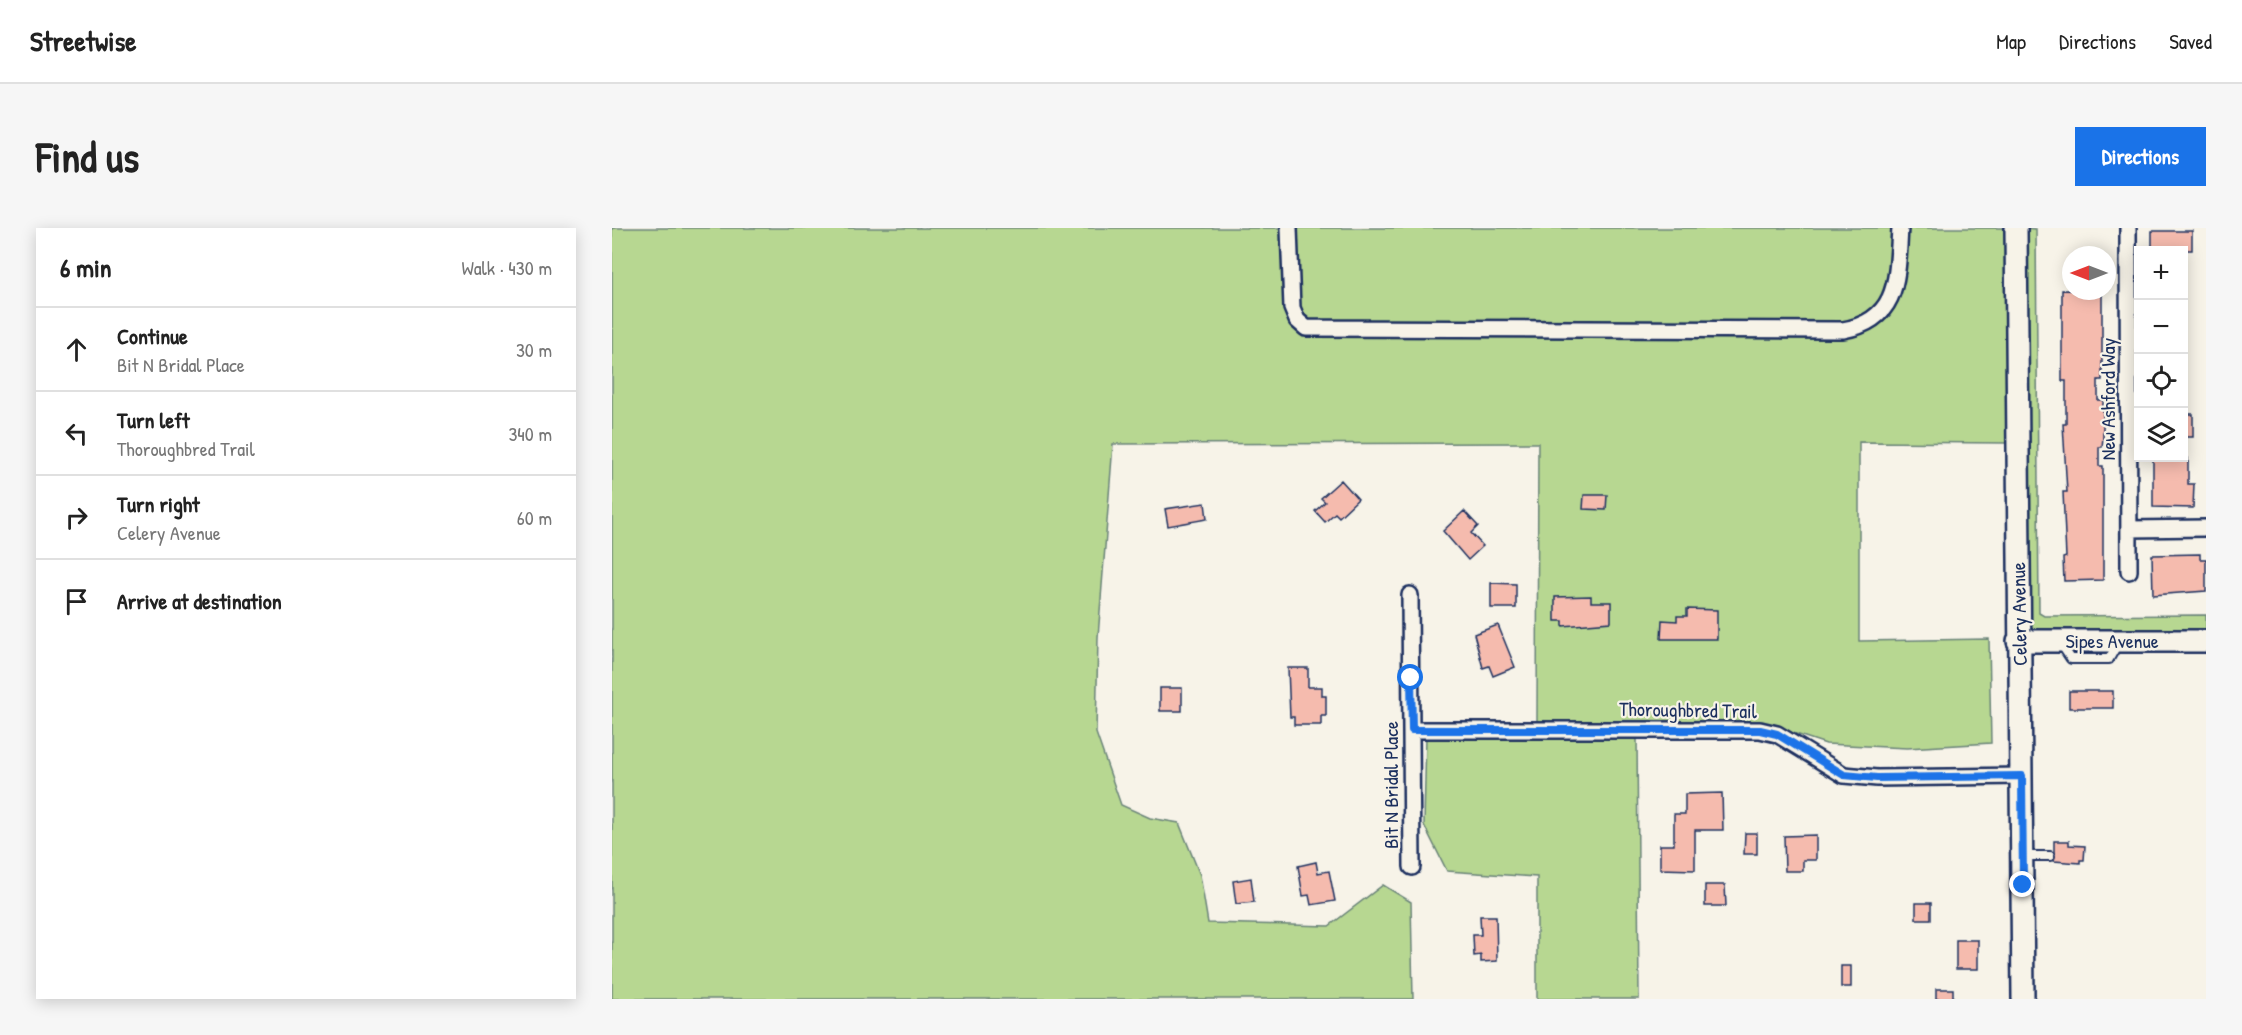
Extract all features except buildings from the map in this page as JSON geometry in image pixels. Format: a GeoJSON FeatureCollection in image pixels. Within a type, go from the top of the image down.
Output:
{"type":"FeatureCollection","features":[{"type":"Feature","properties":{"kind":"main road","name":"Celery Avenue"},"geometry":{"type":"LineString","coordinates":[[2016,228],[2023,999]]}},
{"type":"Feature","properties":{"kind":"main road","name":"Sipes Avenue"},"geometry":{"type":"LineString","coordinates":[[2018,641],[2206,641]]}},
{"type":"Feature","properties":{"kind":"street"},"geometry":{"type":"LineString","coordinates":[[1289,228],[1292,308],[1297,320],[1306,328],[1515,330],[1843,330],[1860,327],[1877,317],[1888,305],[1897,277],[1900,228]]}},
{"type":"Feature","properties":{"kind":"street","name":"New Ashford Way"},"geometry":{"type":"LineString","coordinates":[[2128,228],[2129,571]]}},
{"type":"Feature","properties":{"kind":"street"},"geometry":{"type":"LineString","coordinates":[[2129,529],[2206,528]]}},
{"type":"Feature","properties":{"kind":"street","name":"Bit N Bridal Place"},"geometry":{"type":"LineString","coordinates":[[1410,595],[1412,867]]}},
{"type":"Feature","properties":{"kind":"street","name":"Thoroughbred Trail"},"geometry":{"type":"LineString","coordinates":[[1412,730],[1760,730],[1777,734],[1844,775],[1877,778],[2022,776]]}},
{"type":"Feature","properties":{"kind":"lane"},"geometry":{"type":"LineString","coordinates":[[2023,856],[2049,856]]}},
{"type":"Feature","properties":{"kind":"green space"},"geometry":{"type":"Polygon","coordinates":[[[612,228],[2009,228],[2010,443],[1859,442],[1859,641],[1989,639],[1991,743],[1907,748],[1826,744],[1784,730],[1537,723],[1538,443],[1113,444],[1098,637],[1096,733],[1121,805],[1150,818],[1179,823],[1200,875],[1208,923],[1329,926],[1383,885],[1411,902],[1413,999],[612,999],[612,228]]]}},
{"type":"Feature","properties":{"kind":"green space"},"geometry":{"type":"Polygon","coordinates":[[[2023,228],[2036,229],[2039,613],[2044,616],[2206,615],[2206,635],[2025,629],[2023,228]]]}},
{"type":"Feature","properties":{"kind":"green space"},"geometry":{"type":"Polygon","coordinates":[[[1426,736],[1637,736],[1639,999],[1537,999],[1537,877],[1447,871],[1424,825],[1426,736]]]}},
{"type":"Feature","properties":{"kind":"route"},"geometry":{"type":"LineString","coordinates":[[1411,678],[1412,730],[1760,730],[1777,734],[1794,743],[1813,758],[1844,775],[1877,778],[2022,776],[2023,885]]}}]}
